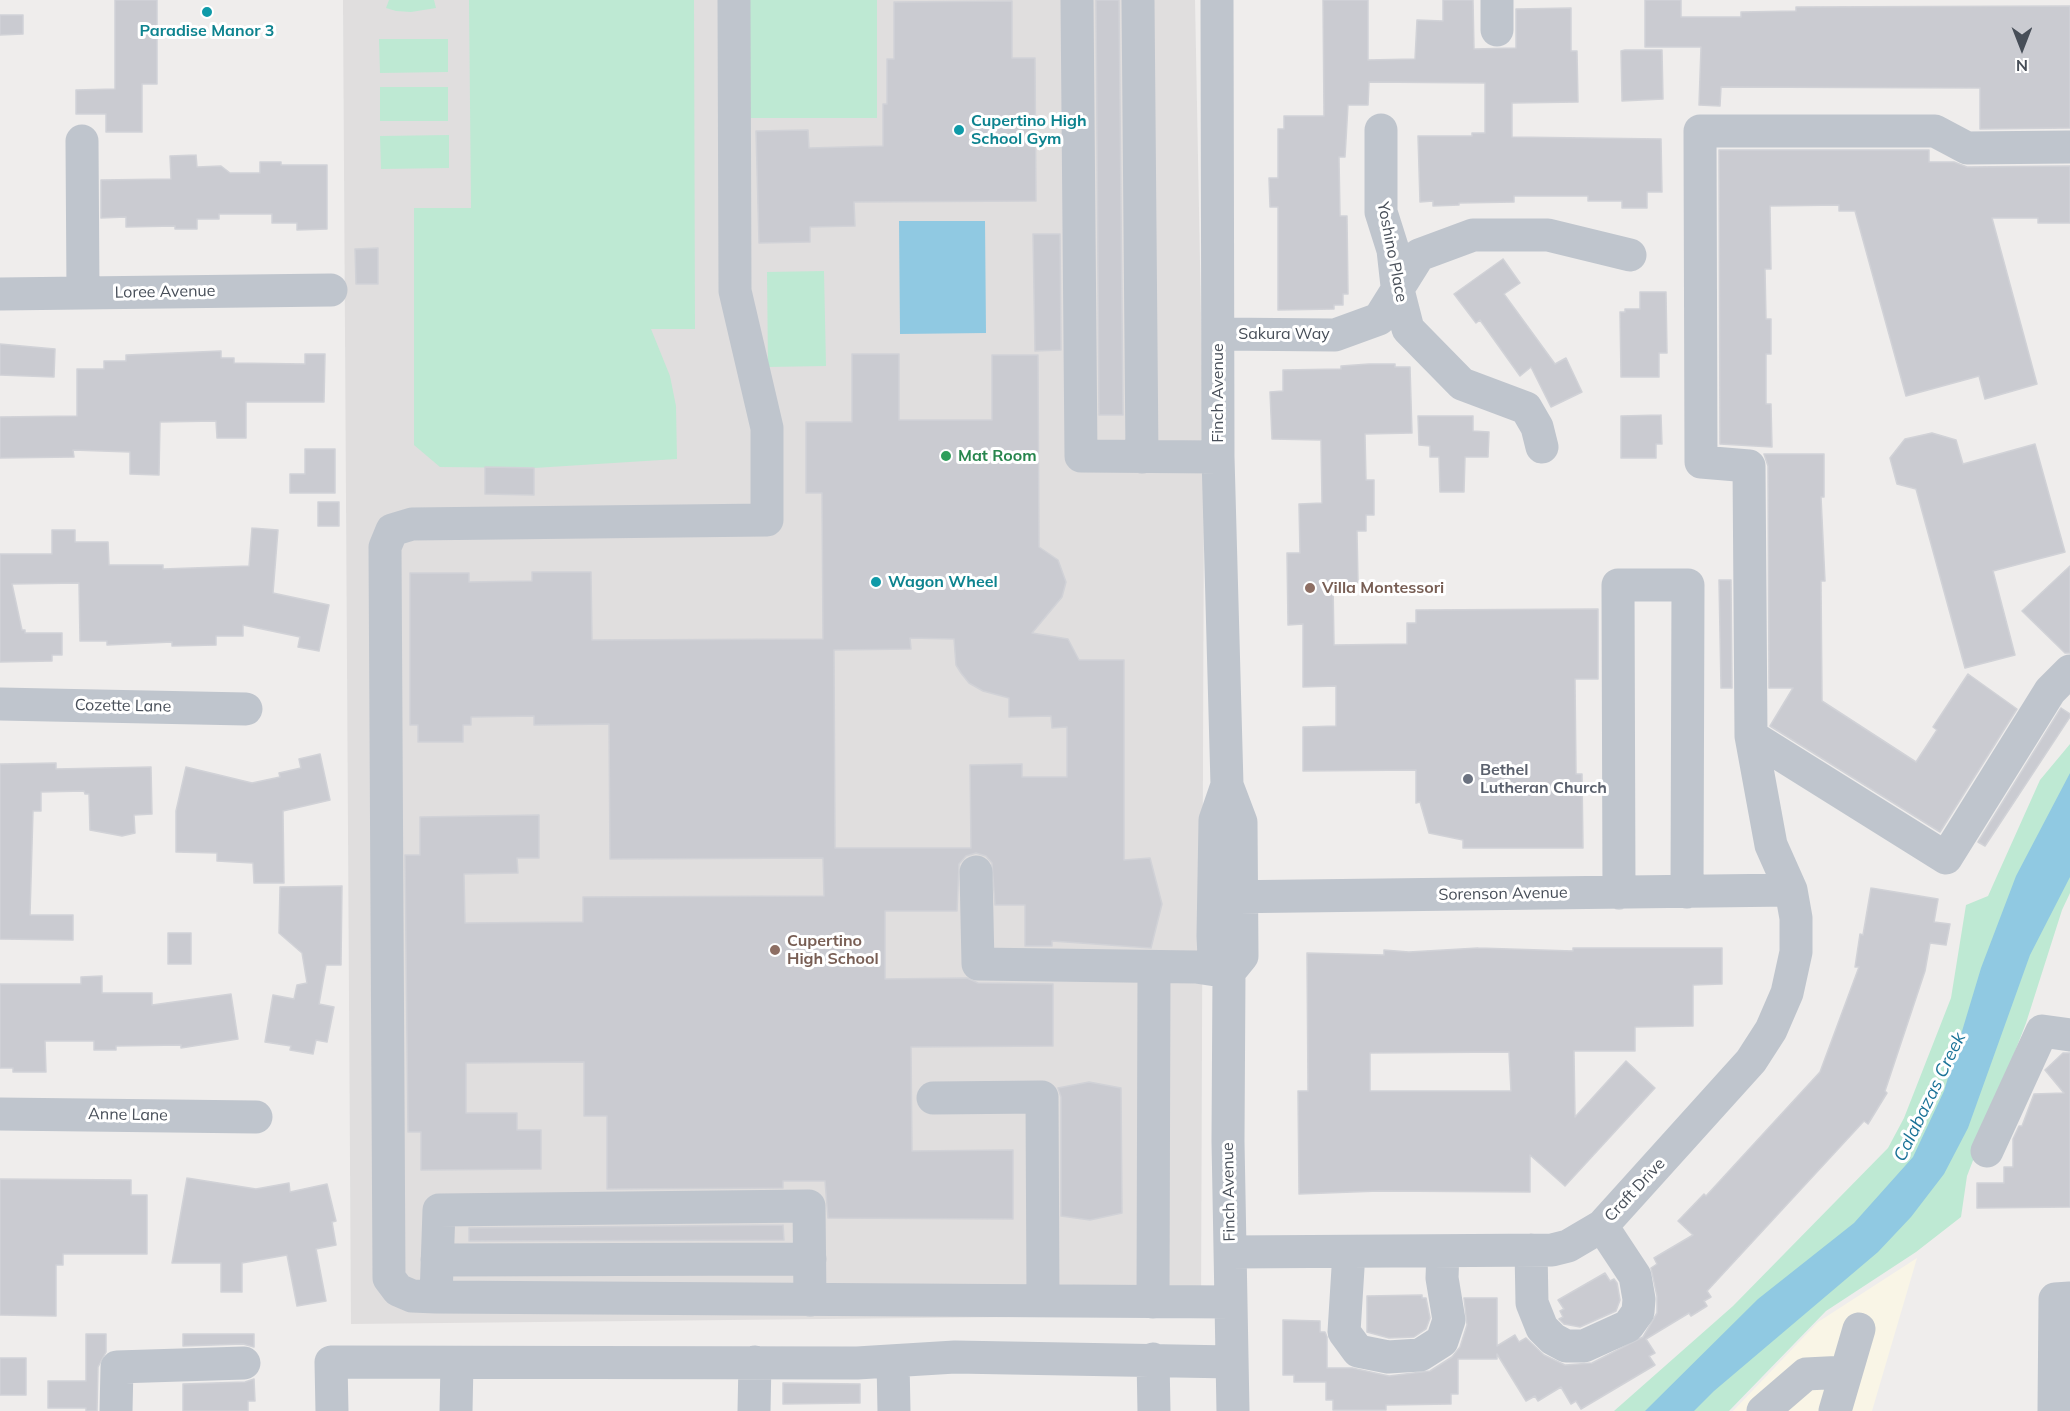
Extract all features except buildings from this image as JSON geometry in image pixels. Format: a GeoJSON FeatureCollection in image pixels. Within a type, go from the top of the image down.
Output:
{"type":"FeatureCollection","features":[{"type":"Feature","properties":{"kind":"street"},"geometry":{"type":"LineString","coordinates":[[734,0],[735,291],[767,428],[767,520],[412,524],[393,530],[385,548],[389,1278],[398,1290],[412,1296],[436,1297],[1231,1302]]}},
{"type":"Feature","properties":{"kind":"street"},"geometry":{"type":"LineString","coordinates":[[1077,0],[1081,456],[1218,457]]}},
{"type":"Feature","properties":{"kind":"street"},"geometry":{"type":"LineString","coordinates":[[1137,0],[1142,457]]}},
{"type":"Feature","properties":{"kind":"street","name":"Finch Avenue"},"geometry":{"type":"LineString","coordinates":[[1217,0],[1218,457],[1227,785],[1215,820],[1228,897],[1214,957],[1229,972],[1233,1411]]}},
{"type":"Feature","properties":{"kind":"street","name":"Yoshino Place"},"geometry":{"type":"LineString","coordinates":[[1380,130],[1380,212],[1394,250],[1398,286],[1408,329],[1462,384],[1526,408],[1537,427],[1542,447]]}},
{"type":"Feature","properties":{"kind":"street","name":"Craft Drive"},"geometry":{"type":"LineString","coordinates":[[1230,1252],[1552,1250],[1568,1246],[1602,1226],[1725,1092],[1751,1061],[1771,1030],[1787,993],[1796,952],[1796,918],[1791,891],[1771,845],[1751,736],[1749,466],[1701,462],[1700,131],[1935,131],[1967,148],[2070,147]]}},
{"type":"Feature","properties":{"kind":"street"},"geometry":{"type":"LineString","coordinates":[[82,141],[83,293]]}},
{"type":"Feature","properties":{"kind":"street","name":"Sakura Way"},"geometry":{"type":"LineString","coordinates":[[1218,334],[1335,335],[1379,319],[1419,255],[1473,235],[1548,235],[1629,255]]}},
{"type":"Feature","properties":{"kind":"street","name":"Loree Avenue"},"geometry":{"type":"LineString","coordinates":[[0,294],[331,290]]}},
{"type":"Feature","properties":{"kind":"street"},"geometry":{"type":"LineString","coordinates":[[1619,893],[1618,585],[1688,585],[1687,892]]}},
{"type":"Feature","properties":{"kind":"street"},"geometry":{"type":"LineString","coordinates":[[1751,736],[1946,858],[2050,691],[2070,671]]}},
{"type":"Feature","properties":{"kind":"street","name":"Cozette Lane"},"geometry":{"type":"LineString","coordinates":[[0,704],[246,709]]}},
{"type":"Feature","properties":{"kind":"street"},"geometry":{"type":"LineString","coordinates":[[976,872],[978,964],[1196,967],[1229,972]]}},
{"type":"Feature","properties":{"kind":"street","name":"Sorenson Avenue"},"geometry":{"type":"LineString","coordinates":[[1228,897],[1791,891]]}},
{"type":"Feature","properties":{"kind":"street"},"geometry":{"type":"LineString","coordinates":[[1154,967],[1154,1302]]}},
{"type":"Feature","properties":{"kind":"street"},"geometry":{"type":"LineString","coordinates":[[1987,1151],[2042,1031],[2070,1035]]}},
{"type":"Feature","properties":{"kind":"street"},"geometry":{"type":"LineString","coordinates":[[933,1098],[1042,1097],[1043,1302]]}},
{"type":"Feature","properties":{"kind":"street","name":"Anne Lane"},"geometry":{"type":"LineString","coordinates":[[0,1114],[256,1117]]}},
{"type":"Feature","properties":{"kind":"street"},"geometry":{"type":"LineString","coordinates":[[436,1297],[439,1210],[809,1206],[810,1300]]}},
{"type":"Feature","properties":{"kind":"street"},"geometry":{"type":"LineString","coordinates":[[1531,1250],[1532,1303],[1542,1328],[1553,1339],[1566,1346],[1584,1346],[1628,1326],[1638,1312],[1640,1299],[1635,1276],[1602,1226]]}},
{"type":"Feature","properties":{"kind":"street"},"geometry":{"type":"LineString","coordinates":[[1349,1252],[1344,1332],[1358,1351],[1388,1356],[1420,1355],[1442,1341],[1449,1320],[1442,1278],[1443,1251]]}},
{"type":"Feature","properties":{"kind":"street"},"geometry":{"type":"LineString","coordinates":[[437,1260],[810,1259]]}},
{"type":"Feature","properties":{"kind":"street"},"geometry":{"type":"LineString","coordinates":[[2054,1411],[2055,1299],[2070,1298]]}},
{"type":"Feature","properties":{"kind":"street"},"geometry":{"type":"LineString","coordinates":[[1834,1411],[1859,1329]]}},
{"type":"Feature","properties":{"kind":"street"},"geometry":{"type":"LineString","coordinates":[[332,1411],[331,1362],[857,1363],[955,1356],[1232,1362]]}},
{"type":"Feature","properties":{"kind":"street"},"geometry":{"type":"LineString","coordinates":[[1153,1359],[1154,1411]]}},
{"type":"Feature","properties":{"kind":"street"},"geometry":{"type":"LineString","coordinates":[[893,1361],[894,1411]]}},
{"type":"Feature","properties":{"kind":"street"},"geometry":{"type":"LineString","coordinates":[[754,1411],[755,1362]]}},
{"type":"Feature","properties":{"kind":"street"},"geometry":{"type":"LineString","coordinates":[[116,1411],[117,1367],[244,1363]]}},
{"type":"Feature","properties":{"kind":"street"},"geometry":{"type":"LineString","coordinates":[[456,1411],[457,1363]]}},
{"type":"Feature","properties":{"kind":"street"},"geometry":{"type":"LineString","coordinates":[[1763,1411],[1806,1374],[1846,1372]]}},
{"type":"Feature","properties":{"kind":"shaded area","name":"Cupertino High School"},"geometry":{"type":"Polygon","coordinates":[[[343,0],[1195,0],[1204,475],[1201,1315],[351,1324],[343,0]]]}},
{"type":"Feature","properties":{"kind":"shaded area"},"geometry":{"type":"Polygon","coordinates":[[[1917,1258],[1872,1411],[1733,1411],[1818,1322],[1917,1258]]]}},
{"type":"Feature","properties":{"kind":"green space"},"geometry":{"type":"Polygon","coordinates":[[[389,0],[434,0],[436,8],[411,12],[396,11],[386,8],[389,0]]]}},
{"type":"Feature","properties":{"kind":"green space"},"geometry":{"type":"Polygon","coordinates":[[[469,0],[694,0],[695,329],[651,329],[670,376],[676,406],[677,459],[534,468],[440,467],[414,445],[414,208],[471,208],[469,0]]]}},
{"type":"Feature","properties":{"kind":"green space"},"geometry":{"type":"Polygon","coordinates":[[[750,0],[877,0],[877,118],[750,118],[750,0]]]}},
{"type":"Feature","properties":{"kind":"green space"},"geometry":{"type":"Polygon","coordinates":[[[379,39],[448,39],[448,72],[380,73],[379,39]]]}},
{"type":"Feature","properties":{"kind":"green space"},"geometry":{"type":"Polygon","coordinates":[[[380,87],[448,87],[448,121],[380,121],[380,87]]]}},
{"type":"Feature","properties":{"kind":"green space"},"geometry":{"type":"Polygon","coordinates":[[[449,135],[449,168],[381,169],[380,136],[449,135]]]}},
{"type":"Feature","properties":{"kind":"green space"},"geometry":{"type":"Polygon","coordinates":[[[824,271],[826,366],[768,367],[767,272],[824,271]]]}},
{"type":"Feature","properties":{"kind":"green space"},"geometry":{"type":"Polygon","coordinates":[[[2070,744],[2070,893],[2062,910],[2026,1023],[1967,1176],[1961,1217],[1916,1252],[1826,1311],[1729,1411],[1614,1411],[1733,1306],[1888,1148],[1904,1118],[1951,998],[1966,905],[1988,896],[2040,780],[2070,744]]]}},
{"type":"Feature","properties":{"kind":"water"},"geometry":{"type":"Polygon","coordinates":[[[899,221],[985,221],[986,333],[900,334],[899,221]]]}},
{"type":"Feature","properties":{"kind":"water"},"geometry":{"type":"Polygon","coordinates":[[[2070,773],[2070,877],[2030,955],[1968,1128],[1944,1174],[1911,1217],[1878,1252],[1714,1391],[1694,1411],[1645,1411],[1758,1299],[1854,1223],[1913,1157],[1944,1091],[1981,968],[2016,876],[2070,773]]]}},
{"type":"Feature","properties":{"kind":"place","name":"Paradise Manor 3"},"geometry":{"type":"Point","coordinates":[207,12]}},
{"type":"Feature","properties":{"kind":"place","name":"Cupertino High School Gym"},"geometry":{"type":"Point","coordinates":[959,130]}},
{"type":"Feature","properties":{"kind":"place","name":"Mat Room"},"geometry":{"type":"Point","coordinates":[946,456]}},
{"type":"Feature","properties":{"kind":"place","name":"Wagon Wheel"},"geometry":{"type":"Point","coordinates":[876,582]}},
{"type":"Feature","properties":{"kind":"place","name":"Villa Montessori"},"geometry":{"type":"Point","coordinates":[1310,588]}},
{"type":"Feature","properties":{"kind":"place","name":"Bethel Lutheran Church"},"geometry":{"type":"Point","coordinates":[1468,779]}},
{"type":"Feature","properties":{"kind":"place","name":"Cupertino High School"},"geometry":{"type":"Point","coordinates":[775,950]}},
{"type":"Feature","properties":{"kind":"water label","name":"Calabazas Creek"},"geometry":{"type":"Point","coordinates":[1930,1097]}}]}
